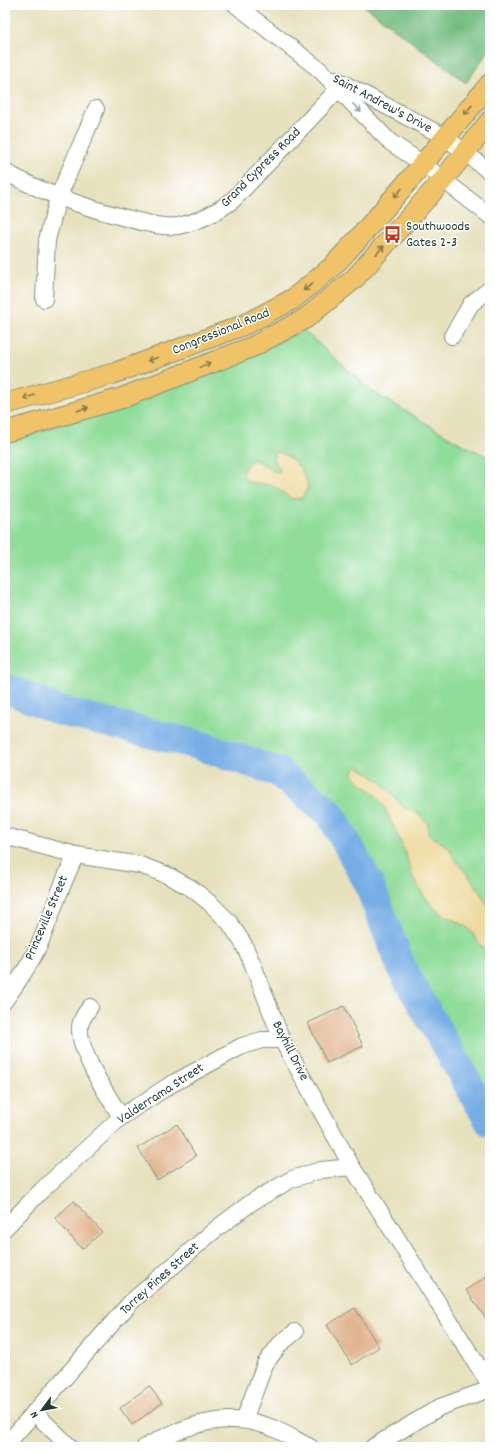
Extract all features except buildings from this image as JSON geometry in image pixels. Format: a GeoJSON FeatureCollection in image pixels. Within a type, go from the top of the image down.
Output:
{"type":"FeatureCollection","features":[{"type":"Feature","properties":{"kind":"main road","name":"Congressional Road"},"geometry":{"type":"LineString","coordinates":[[5,404],[112,374],[244,325],[278,308],[299,294],[331,268],[423,164],[490,84]]}},
{"type":"Feature","properties":{"kind":"main road","name":"Congressional Road"},"geometry":{"type":"LineString","coordinates":[[5,432],[122,398],[254,346],[290,327],[326,303],[354,279],[443,180],[490,121]]}},
{"type":"Feature","properties":{"kind":"street","name":"Saint Andrew's Drive"},"geometry":{"type":"LineString","coordinates":[[236,5],[341,86],[445,137],[490,172]]}},
{"type":"Feature","properties":{"kind":"street","name":"Saint Andrew's Drive"},"geometry":{"type":"LineString","coordinates":[[341,86],[390,142],[423,164],[490,216]]}},
{"type":"Feature","properties":{"kind":"street","name":"Grand Cypress Road"},"geometry":{"type":"LineString","coordinates":[[5,172],[58,198],[145,223],[177,226],[199,220],[217,212],[232,200],[341,86]]}},
{"type":"Feature","properties":{"kind":"street"},"geometry":{"type":"LineString","coordinates":[[44,299],[48,240],[58,198],[96,109]]}},
{"type":"Feature","properties":{"kind":"street"},"geometry":{"type":"LineString","coordinates":[[452,336],[471,304],[490,289]]}},
{"type":"Feature","properties":{"kind":"street","name":"Bayhill Drive"},"geometry":{"type":"LineString","coordinates":[[5,836],[76,855],[140,864],[167,875],[190,888],[210,903],[229,922],[243,943],[253,965],[282,1040],[352,1167],[490,1385]]}},
{"type":"Feature","properties":{"kind":"street","name":"Princeville Street"},"geometry":{"type":"LineString","coordinates":[[5,1000],[21,978],[39,944],[62,880],[76,855]]}},
{"type":"Feature","properties":{"kind":"street"},"geometry":{"type":"LineString","coordinates":[[90,1006],[80,1023],[81,1040],[90,1064],[121,1117]]}},
{"type":"Feature","properties":{"kind":"street","name":"Valderrama Street"},"geometry":{"type":"LineString","coordinates":[[5,1228],[42,1190],[121,1117],[170,1085],[242,1046],[262,1040],[282,1040]]}},
{"type":"Feature","properties":{"kind":"street","name":"Torrey Pines Street"},"geometry":{"type":"LineString","coordinates":[[5,1446],[131,1302],[216,1229],[252,1202],[292,1179],[321,1170],[352,1167]]}},
{"type":"Feature","properties":{"kind":"street"},"geometry":{"type":"LineString","coordinates":[[244,1420],[265,1364],[280,1344],[295,1332]]}},
{"type":"Feature","properties":{"kind":"street"},"geometry":{"type":"LineString","coordinates":[[373,1447],[440,1407],[490,1389]]}},
{"type":"Feature","properties":{"kind":"street"},"geometry":{"type":"LineString","coordinates":[[34,1412],[70,1447]]}},
{"type":"Feature","properties":{"kind":"street"},"geometry":{"type":"LineString","coordinates":[[145,1447],[161,1438],[201,1423],[222,1420],[244,1420],[277,1430],[310,1447]]}},
{"type":"Feature","properties":{"kind":"green space"},"geometry":{"type":"Polygon","coordinates":[[[363,5],[490,5],[490,49],[466,83],[363,5]]]}},
{"type":"Feature","properties":{"kind":"green space"},"geometry":{"type":"Polygon","coordinates":[[[304,331],[373,392],[456,441],[490,458],[490,1122],[403,971],[368,882],[330,813],[278,772],[202,746],[60,711],[5,688],[5,442],[77,420],[304,331]]]}},
{"type":"Feature","properties":{"kind":"sand"},"geometry":{"type":"Polygon","coordinates":[[[278,452],[289,457],[298,465],[307,481],[308,487],[302,498],[292,499],[274,486],[251,482],[246,480],[244,477],[243,474],[245,468],[251,461],[254,460],[279,473],[280,469],[273,459],[275,453],[278,452]]]}},
{"type":"Feature","properties":{"kind":"sand"},"geometry":{"type":"Polygon","coordinates":[[[357,766],[381,782],[403,807],[419,814],[428,824],[428,834],[449,848],[455,860],[469,876],[490,908],[490,958],[471,931],[464,925],[445,916],[435,909],[423,894],[413,878],[405,852],[384,806],[374,793],[360,783],[352,773],[357,766]]]}},
{"type":"Feature","properties":{"kind":"waterway"},"geometry":{"type":"LineString","coordinates":[[5,688],[60,711],[202,746],[278,772],[330,813],[368,882],[403,971],[490,1122]]}},
{"type":"Feature","properties":{"kind":"place","name":"Southwoods Gates 2-3"},"geometry":{"type":"Point","coordinates":[393,235]}}]}
